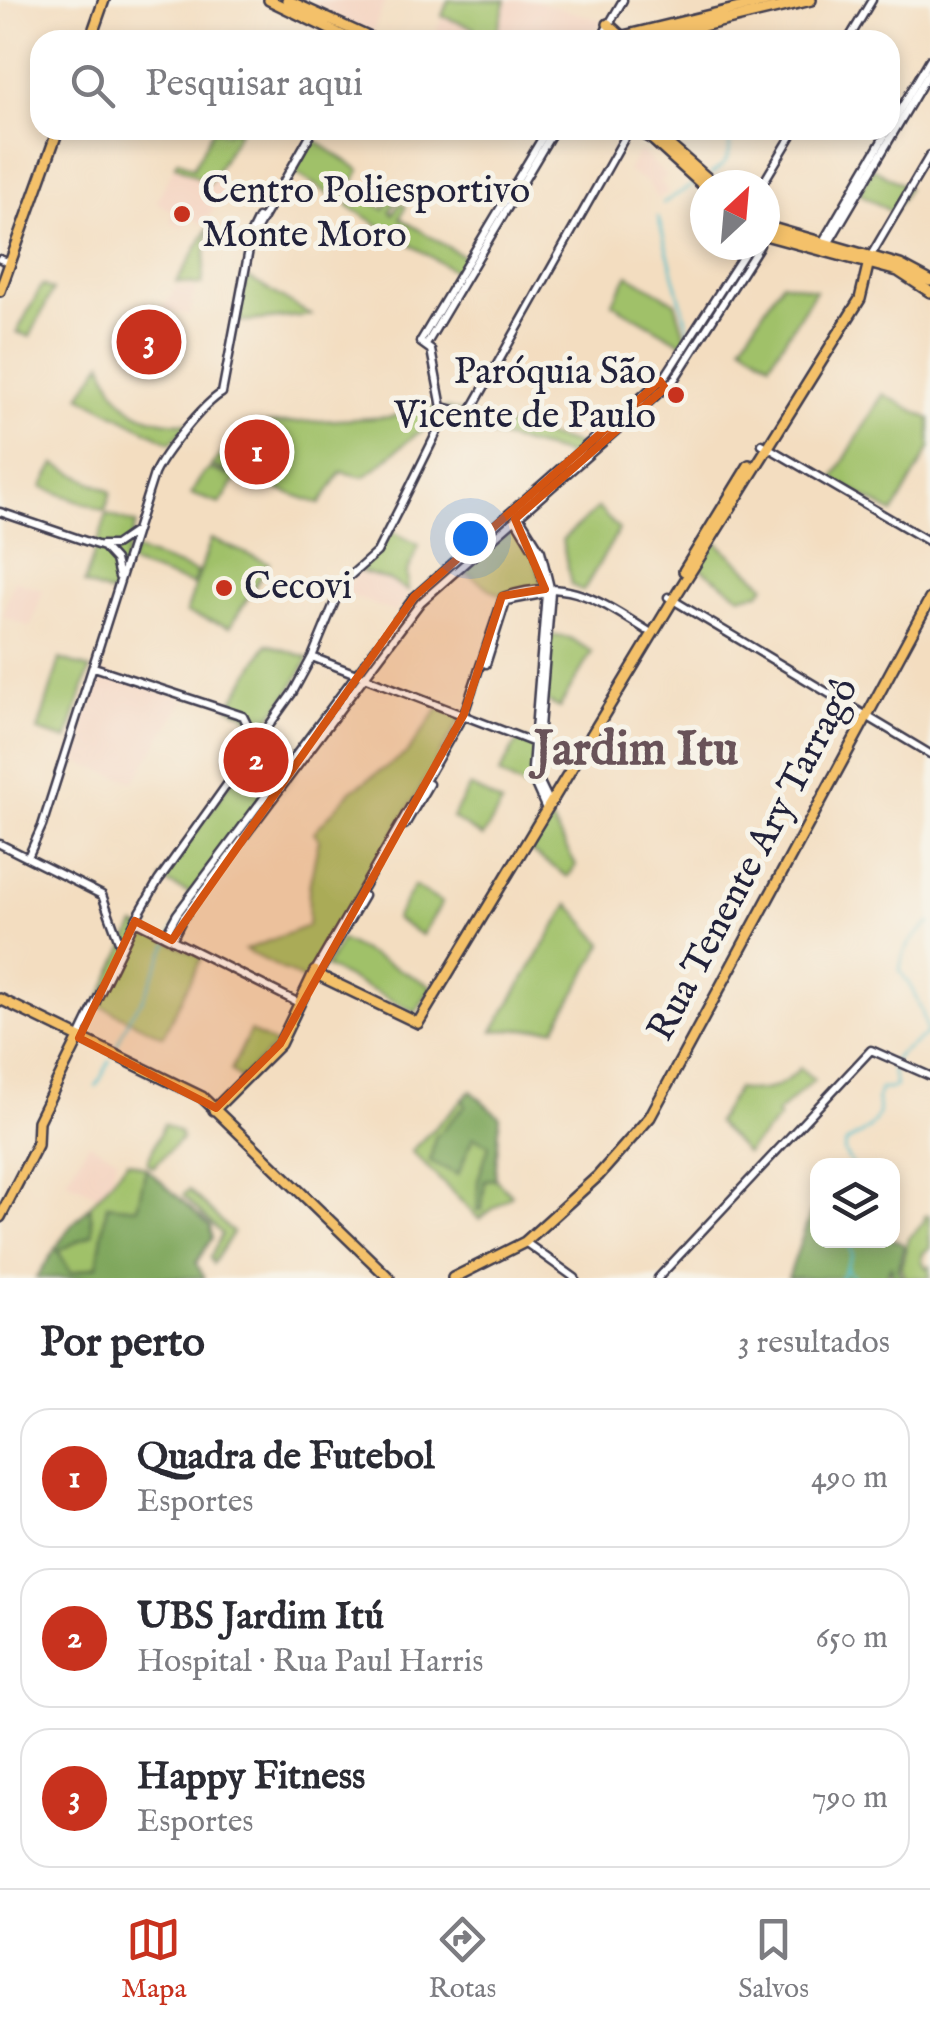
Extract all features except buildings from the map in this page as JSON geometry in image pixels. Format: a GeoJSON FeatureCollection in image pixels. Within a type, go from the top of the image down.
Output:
{"type":"FeatureCollection","features":[{"type":"Feature","properties":{"kind":"main road"},"geometry":{"type":"LineString","coordinates":[[94,30],[104,0]]}},
{"type":"Feature","properties":{"kind":"main road"},"geometry":{"type":"LineString","coordinates":[[269,0],[306,9],[337,30]]}},
{"type":"Feature","properties":{"kind":"main road"},"geometry":{"type":"LineString","coordinates":[[287,0],[353,30]]}},
{"type":"Feature","properties":{"kind":"main road"},"geometry":{"type":"LineString","coordinates":[[673,30],[772,0]]}},
{"type":"Feature","properties":{"kind":"main road"},"geometry":{"type":"LineString","coordinates":[[657,30],[811,0]]}},
{"type":"Feature","properties":{"kind":"main road"},"geometry":{"type":"LineString","coordinates":[[608,24],[614,30]]}},
{"type":"Feature","properties":{"kind":"main road"},"geometry":{"type":"LineString","coordinates":[[0,290],[5,261],[54,140]]}},
{"type":"Feature","properties":{"kind":"main road"},"geometry":{"type":"LineString","coordinates":[[653,140],[690,173]]}},
{"type":"Feature","properties":{"kind":"main road"},"geometry":{"type":"LineString","coordinates":[[663,140],[698,170]]}},
{"type":"Feature","properties":{"kind":"main road"},"geometry":{"type":"LineString","coordinates":[[780,230],[898,271],[930,292]]}},
{"type":"Feature","properties":{"kind":"main road"},"geometry":{"type":"LineString","coordinates":[[780,240],[910,269],[930,281]]}},
{"type":"Feature","properties":{"kind":"main road"},"geometry":{"type":"LineString","coordinates":[[214,1110],[280,1044],[317,972],[417,1020],[855,298],[869,261]]}},
{"type":"Feature","properties":{"kind":"main road","name":"Rua Tenente Ary Tarragô"},"geometry":{"type":"LineString","coordinates":[[452,1278],[525,1242],[650,1117],[930,599]]}},
{"type":"Feature","properties":{"kind":"main road"},"geometry":{"type":"LineString","coordinates":[[0,1002],[214,1110],[389,1278]]}},
{"type":"Feature","properties":{"kind":"main road"},"geometry":{"type":"LineString","coordinates":[[0,1217],[36,1145],[38,1122],[78,1040]]}},
{"type":"Feature","properties":{"kind":"main road"},"geometry":{"type":"LineString","coordinates":[[214,1110],[381,1278]]}},
{"type":"Feature","properties":{"kind":"street"},"geometry":{"type":"LineString","coordinates":[[606,30],[622,0]]}},
{"type":"Feature","properties":{"kind":"street"},"geometry":{"type":"LineString","coordinates":[[854,30],[872,0]]}},
{"type":"Feature","properties":{"kind":"street"},"geometry":{"type":"LineString","coordinates":[[900,114],[922,84],[930,59]]}},
{"type":"Feature","properties":{"kind":"street"},"geometry":{"type":"LineString","coordinates":[[900,120],[930,70]]}},
{"type":"Feature","properties":{"kind":"street"},"geometry":{"type":"LineString","coordinates":[[28,857],[42,826],[159,462],[216,392],[251,239],[305,140]]}},
{"type":"Feature","properties":{"kind":"street"},"geometry":{"type":"LineString","coordinates":[[78,1040],[158,881],[293,692],[343,582],[377,552],[442,424],[444,408],[426,346],[544,140]]}},
{"type":"Feature","properties":{"kind":"street"},"geometry":{"type":"LineString","coordinates":[[444,408],[469,414],[627,140]]}},
{"type":"Feature","properties":{"kind":"street"},"geometry":{"type":"LineString","coordinates":[[771,170],[789,140]]}},
{"type":"Feature","properties":{"kind":"street"},"geometry":{"type":"LineString","coordinates":[[825,244],[883,140]]}},
{"type":"Feature","properties":{"kind":"street"},"geometry":{"type":"LineString","coordinates":[[825,244],[888,140]]}},
{"type":"Feature","properties":{"kind":"street"},"geometry":{"type":"LineString","coordinates":[[869,261],[930,155]]}},
{"type":"Feature","properties":{"kind":"street"},"geometry":{"type":"LineString","coordinates":[[360,676],[414,596],[662,384],[674,380],[744,260]]}},
{"type":"Feature","properties":{"kind":"street"},"geometry":{"type":"LineString","coordinates":[[169,938],[283,778],[421,602],[662,384],[689,339],[748,260]]}},
{"type":"Feature","properties":{"kind":"street"},"geometry":{"type":"LineString","coordinates":[[766,445],[930,540]]}},
{"type":"Feature","properties":{"kind":"street"},"geometry":{"type":"LineString","coordinates":[[0,512],[95,544],[127,564]]}},
{"type":"Feature","properties":{"kind":"street"},"geometry":{"type":"LineString","coordinates":[[517,518],[540,551],[548,591],[537,743],[538,778],[547,804]]}},
{"type":"Feature","properties":{"kind":"street"},"geometry":{"type":"LineString","coordinates":[[118,586],[119,573],[113,557],[118,544],[132,534],[139,522]]}},
{"type":"Feature","properties":{"kind":"street"},"geometry":{"type":"LineString","coordinates":[[95,544],[128,543],[131,548]]}},
{"type":"Feature","properties":{"kind":"street"},"geometry":{"type":"LineString","coordinates":[[317,972],[466,715],[504,600],[574,590],[649,634]]}},
{"type":"Feature","properties":{"kind":"street"},"geometry":{"type":"LineString","coordinates":[[671,597],[864,718],[930,754]]}},
{"type":"Feature","properties":{"kind":"street"},"geometry":{"type":"LineString","coordinates":[[312,657],[537,743]]}},
{"type":"Feature","properties":{"kind":"street"},"geometry":{"type":"LineString","coordinates":[[94,667],[242,715],[283,778]]}},
{"type":"Feature","properties":{"kind":"street"},"geometry":{"type":"LineString","coordinates":[[0,844],[104,897],[122,948]]}},
{"type":"Feature","properties":{"kind":"street"},"geometry":{"type":"LineString","coordinates":[[135,921],[300,1004]]}},
{"type":"Feature","properties":{"kind":"street"},"geometry":{"type":"LineString","coordinates":[[116,932],[128,936]]}},
{"type":"Feature","properties":{"kind":"street"},"geometry":{"type":"LineString","coordinates":[[658,1278],[871,1050],[930,1074]]}},
{"type":"Feature","properties":{"kind":"street"},"geometry":{"type":"LineString","coordinates":[[525,1242],[575,1278]]}},
{"type":"Feature","properties":{"kind":"highlighted area"},"geometry":{"type":"Polygon","coordinates":[[[660,381],[665,388],[515,519],[545,589],[502,596],[464,714],[280,1044],[216,1108],[79,1038],[135,921],[172,940],[414,597],[660,381]]]}},
{"type":"Feature","properties":{"kind":"shaded area"},"geometry":{"type":"Polygon","coordinates":[[[315,0],[386,0],[374,30],[363,30],[312,6],[315,0]]]}},
{"type":"Feature","properties":{"kind":"shaded area"},"geometry":{"type":"Polygon","coordinates":[[[506,0],[534,0],[603,21],[597,30],[498,30],[506,0]]]}},
{"type":"Feature","properties":{"kind":"shaded area"},"geometry":{"type":"Polygon","coordinates":[[[442,16],[474,28],[473,30],[437,30],[442,16]]]}},
{"type":"Feature","properties":{"kind":"shaded area"},"geometry":{"type":"Polygon","coordinates":[[[640,150],[667,177],[660,181],[668,192],[657,199],[648,183],[627,171],[640,150]]]}},
{"type":"Feature","properties":{"kind":"shaded area"},"geometry":{"type":"Polygon","coordinates":[[[175,165],[209,184],[213,177],[227,186],[204,225],[190,217],[183,229],[170,222],[174,212],[156,202],[175,165]]]}},
{"type":"Feature","properties":{"kind":"shaded area"},"geometry":{"type":"Polygon","coordinates":[[[176,286],[195,288],[190,315],[161,311],[176,286]]]}},
{"type":"Feature","properties":{"kind":"shaded area"},"geometry":{"type":"Polygon","coordinates":[[[359,571],[389,580],[408,591],[396,613],[342,592],[359,571]]]}},
{"type":"Feature","properties":{"kind":"shaded area"},"geometry":{"type":"Polygon","coordinates":[[[14,580],[43,590],[31,627],[2,616],[14,580]]]}},
{"type":"Feature","properties":{"kind":"shaded area"},"geometry":{"type":"Polygon","coordinates":[[[96,670],[185,699],[134,782],[68,759],[96,670]]]}},
{"type":"Feature","properties":{"kind":"shaded area"},"geometry":{"type":"Polygon","coordinates":[[[255,748],[277,777],[264,794],[237,773],[255,748]]]}},
{"type":"Feature","properties":{"kind":"shaded area"},"geometry":{"type":"Polygon","coordinates":[[[89,1143],[117,1158],[112,1178],[98,1195],[66,1180],[89,1143]]]}},
{"type":"Feature","properties":{"kind":"green space"},"geometry":{"type":"Polygon","coordinates":[[[448,0],[506,0],[498,30],[473,30],[442,16],[448,0]]]}},
{"type":"Feature","properties":{"kind":"green space"},"geometry":{"type":"Polygon","coordinates":[[[208,140],[234,140],[209,184],[175,165],[178,160],[193,168],[208,140]]]}},
{"type":"Feature","properties":{"kind":"green space"},"geometry":{"type":"Polygon","coordinates":[[[311,140],[360,170],[342,202],[293,171],[311,140]]]}},
{"type":"Feature","properties":{"kind":"green space"},"geometry":{"type":"Polygon","coordinates":[[[873,168],[908,188],[893,213],[859,193],[873,168]]]}},
{"type":"Feature","properties":{"kind":"green space"},"geometry":{"type":"Polygon","coordinates":[[[357,193],[384,209],[391,198],[396,201],[390,211],[393,214],[400,203],[406,206],[400,218],[466,258],[457,273],[348,206],[357,193]]]}},
{"type":"Feature","properties":{"kind":"green space"},"geometry":{"type":"Polygon","coordinates":[[[209,227],[202,285],[177,282],[209,227]]]}},
{"type":"Feature","properties":{"kind":"green space"},"geometry":{"type":"Polygon","coordinates":[[[628,275],[675,302],[685,345],[612,303],[628,275]]]}},
{"type":"Feature","properties":{"kind":"green space"},"geometry":{"type":"Polygon","coordinates":[[[247,277],[311,315],[237,322],[247,277]]]}},
{"type":"Feature","properties":{"kind":"green space"},"geometry":{"type":"Polygon","coordinates":[[[782,282],[816,290],[770,363],[742,344],[782,282]]]}},
{"type":"Feature","properties":{"kind":"green space"},"geometry":{"type":"Polygon","coordinates":[[[42,285],[53,290],[30,337],[17,332],[42,285]]]}},
{"type":"Feature","properties":{"kind":"green space"},"geometry":{"type":"Polygon","coordinates":[[[103,362],[115,391],[133,410],[158,420],[190,423],[171,443],[80,396],[103,362]]]}},
{"type":"Feature","properties":{"kind":"green space"},"geometry":{"type":"Polygon","coordinates":[[[883,394],[930,419],[930,448],[893,513],[833,479],[883,394]]]}},
{"type":"Feature","properties":{"kind":"green space"},"geometry":{"type":"Polygon","coordinates":[[[428,406],[441,409],[439,423],[410,439],[364,477],[341,472],[320,504],[211,466],[247,425],[391,417],[428,406]]]}},
{"type":"Feature","properties":{"kind":"green space"},"geometry":{"type":"Polygon","coordinates":[[[445,408],[583,446],[572,456],[444,423],[445,408]]]}},
{"type":"Feature","properties":{"kind":"green space"},"geometry":{"type":"Polygon","coordinates":[[[55,464],[111,492],[105,511],[42,487],[55,464]]]}},
{"type":"Feature","properties":{"kind":"green space"},"geometry":{"type":"Polygon","coordinates":[[[210,469],[237,478],[220,504],[191,494],[210,469]]]}},
{"type":"Feature","properties":{"kind":"green space"},"geometry":{"type":"Polygon","coordinates":[[[598,508],[619,530],[583,591],[571,585],[562,540],[598,508]]]}},
{"type":"Feature","properties":{"kind":"green space"},"geometry":{"type":"Polygon","coordinates":[[[107,514],[136,524],[114,595],[84,584],[107,514]]]}},
{"type":"Feature","properties":{"kind":"green space"},"geometry":{"type":"Polygon","coordinates":[[[514,525],[534,556],[543,587],[499,595],[462,570],[514,525]]]}},
{"type":"Feature","properties":{"kind":"green space"},"geometry":{"type":"Polygon","coordinates":[[[391,531],[419,545],[407,573],[408,591],[389,580],[359,571],[391,531]]]}},
{"type":"Feature","properties":{"kind":"green space","name":"Cecovi"},"geometry":{"type":"Polygon","coordinates":[[[211,539],[269,563],[230,627],[186,613],[211,539]]]}},
{"type":"Feature","properties":{"kind":"green space"},"geometry":{"type":"Polygon","coordinates":[[[713,539],[765,585],[760,593],[740,596],[696,565],[713,539]]]}},
{"type":"Feature","properties":{"kind":"green space"},"geometry":{"type":"Polygon","coordinates":[[[134,550],[197,572],[193,585],[130,564],[134,550]]]}},
{"type":"Feature","properties":{"kind":"green space"},"geometry":{"type":"Polygon","coordinates":[[[550,635],[570,638],[592,652],[559,708],[545,700],[550,635]]]}},
{"type":"Feature","properties":{"kind":"green space"},"geometry":{"type":"Polygon","coordinates":[[[267,644],[309,658],[256,737],[246,715],[229,707],[267,644]]]}},
{"type":"Feature","properties":{"kind":"green space"},"geometry":{"type":"Polygon","coordinates":[[[60,659],[90,669],[67,740],[38,731],[60,659]]]}},
{"type":"Feature","properties":{"kind":"green space"},"geometry":{"type":"Polygon","coordinates":[[[439,708],[462,717],[308,982],[245,950],[308,926],[309,887],[319,839],[314,832],[351,791],[407,753],[439,708]]]}},
{"type":"Feature","properties":{"kind":"green space"},"geometry":{"type":"Polygon","coordinates":[[[519,738],[534,745],[538,795],[499,774],[519,738]]]}},
{"type":"Feature","properties":{"kind":"green space"},"geometry":{"type":"Polygon","coordinates":[[[237,773],[264,794],[191,894],[161,880],[237,773]]]}},
{"type":"Feature","properties":{"kind":"green space"},"geometry":{"type":"Polygon","coordinates":[[[470,786],[502,804],[483,837],[452,818],[470,786]]]}},
{"type":"Feature","properties":{"kind":"green space"},"geometry":{"type":"Polygon","coordinates":[[[547,813],[576,865],[568,877],[526,848],[547,813]]]}},
{"type":"Feature","properties":{"kind":"green space"},"geometry":{"type":"Polygon","coordinates":[[[414,886],[442,903],[422,935],[395,919],[414,886]]]}},
{"type":"Feature","properties":{"kind":"green space"},"geometry":{"type":"Polygon","coordinates":[[[569,904],[603,944],[555,1028],[493,1031],[569,904]]]}},
{"type":"Feature","properties":{"kind":"green space"},"geometry":{"type":"Polygon","coordinates":[[[135,925],[202,957],[163,1036],[97,1004],[135,925]]]}},
{"type":"Feature","properties":{"kind":"green space"},"geometry":{"type":"Polygon","coordinates":[[[341,940],[432,986],[416,1012],[326,967],[341,940]]]}},
{"type":"Feature","properties":{"kind":"green space"},"geometry":{"type":"Polygon","coordinates":[[[250,1031],[276,1045],[240,1079],[231,1070],[250,1031]]]}},
{"type":"Feature","properties":{"kind":"green space"},"geometry":{"type":"Polygon","coordinates":[[[800,1068],[814,1080],[776,1114],[779,1118],[746,1153],[716,1122],[737,1089],[772,1088],[800,1068]]]}},
{"type":"Feature","properties":{"kind":"green space"},"geometry":{"type":"Polygon","coordinates":[[[471,1091],[500,1117],[495,1179],[512,1195],[479,1219],[411,1151],[471,1091]]]}},
{"type":"Feature","properties":{"kind":"green space"},"geometry":{"type":"Polygon","coordinates":[[[471,1091],[500,1117],[495,1179],[485,1180],[482,1210],[477,1210],[478,1180],[489,1145],[473,1137],[458,1175],[430,1161],[435,1137],[465,1106],[463,1099],[471,1091]]]}},
{"type":"Feature","properties":{"kind":"green space"},"geometry":{"type":"Polygon","coordinates":[[[164,1124],[182,1138],[153,1167],[147,1162],[164,1124]]]}},
{"type":"Feature","properties":{"kind":"green space"},"geometry":{"type":"Polygon","coordinates":[[[128,1161],[146,1168],[137,1209],[107,1205],[97,1266],[71,1273],[58,1251],[93,1234],[90,1206],[128,1161]]]}},
{"type":"Feature","properties":{"kind":"green space"},"geometry":{"type":"Polygon","coordinates":[[[146,1168],[210,1226],[212,1238],[196,1263],[204,1278],[36,1278],[69,1228],[90,1206],[93,1234],[58,1251],[71,1273],[97,1266],[107,1205],[137,1208],[146,1168]]]}},
{"type":"Feature","properties":{"kind":"green space"},"geometry":{"type":"Polygon","coordinates":[[[189,1190],[233,1233],[213,1264],[210,1258],[222,1234],[183,1195],[189,1190]]]}},
{"type":"Feature","properties":{"kind":"green space"},"geometry":{"type":"Polygon","coordinates":[[[810,1215],[810,1248],[904,1245],[898,1268],[902,1278],[892,1278],[891,1265],[886,1278],[788,1278],[810,1215]]]}},
{"type":"Feature","properties":{"kind":"green space"},"geometry":{"type":"Polygon","coordinates":[[[929,1215],[930,1248],[923,1253],[922,1260],[926,1268],[930,1266],[930,1278],[906,1278],[901,1267],[909,1238],[929,1215]]]}},
{"type":"Feature","properties":{"kind":"waterway"},"geometry":{"type":"LineString","coordinates":[[716,170],[728,156],[729,140]]}},
{"type":"Feature","properties":{"kind":"waterway"},"geometry":{"type":"LineString","coordinates":[[663,203],[690,187]]}},
{"type":"Feature","properties":{"kind":"waterway"},"geometry":{"type":"LineString","coordinates":[[658,217],[690,335]]}},
{"type":"Feature","properties":{"kind":"waterway"},"geometry":{"type":"LineString","coordinates":[[115,1050],[180,917],[417,600],[670,379],[690,343]]}},
{"type":"Feature","properties":{"kind":"waterway"},"geometry":{"type":"LineString","coordinates":[[848,1158],[844,1152],[846,1143],[876,1119],[880,1089],[896,1086],[891,1066],[898,1055],[927,1034],[918,1001],[900,971],[909,944],[930,923]]}},
{"type":"Feature","properties":{"kind":"waterway"},"geometry":{"type":"LineString","coordinates":[[96,1087],[110,1061]]}},
{"type":"Feature","properties":{"kind":"waterway"},"geometry":{"type":"LineString","coordinates":[[841,1278],[852,1255],[851,1248]]}},
{"type":"Feature","properties":{"kind":"waterway"},"geometry":{"type":"LineString","coordinates":[[846,1268],[853,1278]]}},
{"type":"Feature","properties":{"kind":"place","name":"Centro Poliesportivo Monte Moro"},"geometry":{"type":"Point","coordinates":[182,214]}},
{"type":"Feature","properties":{"kind":"place","name":"Happy Fitness"},"geometry":{"type":"Point","coordinates":[149,342]}},
{"type":"Feature","properties":{"kind":"place","name":"Paróquia São Vicente de Paulo"},"geometry":{"type":"Point","coordinates":[676,395]}},
{"type":"Feature","properties":{"kind":"place","name":"Quadra de Futebol"},"geometry":{"type":"Point","coordinates":[257,452]}},
{"type":"Feature","properties":{"kind":"place","name":"Cecovi"},"geometry":{"type":"Point","coordinates":[224,588]}},
{"type":"Feature","properties":{"kind":"place","name":"UBS Jardim Itú"},"geometry":{"type":"Point","coordinates":[256,760]}},
{"type":"Feature","properties":{"kind":"district","name":"Jardim Itu"},"geometry":{"type":"Point","coordinates":[636,751]}}]}
